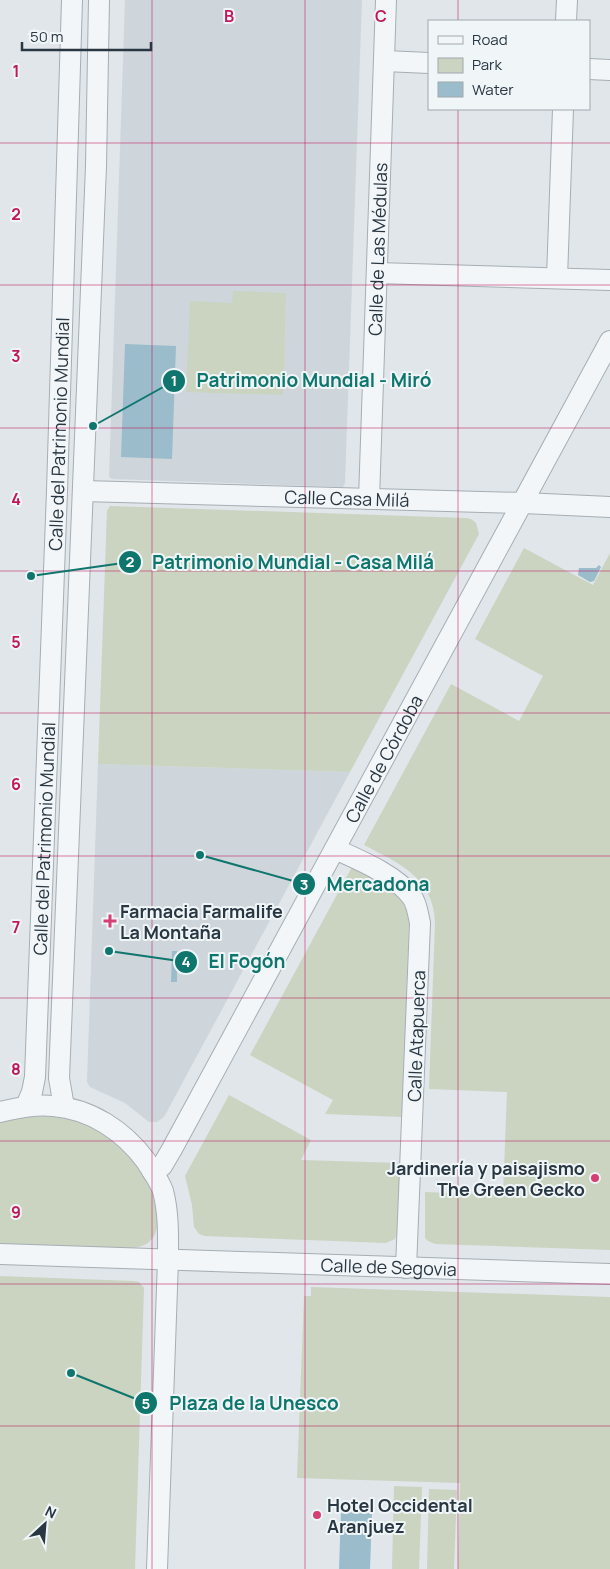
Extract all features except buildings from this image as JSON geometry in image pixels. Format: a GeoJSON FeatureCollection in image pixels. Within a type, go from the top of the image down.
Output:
{"type":"FeatureCollection","features":[{"type":"Feature","properties":{"kind":"street","name":"Calle del Patrimonio Mundial"},"geometry":{"type":"LineString","coordinates":[[26,1106],[32,1092],[35,1077],[57,491],[72,0]]}},
{"type":"Feature","properties":{"kind":"street","name":"Calle del Patrimonio Mundial"},"geometry":{"type":"LineString","coordinates":[[64,1107],[59,1078],[96,166],[99,0]]}},
{"type":"Feature","properties":{"kind":"street","name":"Calle de Las Médulas"},"geometry":{"type":"LineString","coordinates":[[370,499],[386,0]]}},
{"type":"Feature","properties":{"kind":"street"},"geometry":{"type":"LineString","coordinates":[[566,20],[567,0]]}},
{"type":"Feature","properties":{"kind":"street"},"geometry":{"type":"LineString","coordinates":[[385,61],[428,63]]}},
{"type":"Feature","properties":{"kind":"street"},"geometry":{"type":"LineString","coordinates":[[590,69],[610,70]]}},
{"type":"Feature","properties":{"kind":"street"},"geometry":{"type":"LineString","coordinates":[[558,278],[563,110]]}},
{"type":"Feature","properties":{"kind":"street"},"geometry":{"type":"LineString","coordinates":[[377,272],[610,280]]}},
{"type":"Feature","properties":{"kind":"street","name":"Calle de Córdoba"},"geometry":{"type":"LineString","coordinates":[[152,1171],[162,1166],[172,1149],[610,341]]}},
{"type":"Feature","properties":{"kind":"street","name":"Calle Casa Milá"},"geometry":{"type":"LineString","coordinates":[[83,491],[610,507]]}},
{"type":"Feature","properties":{"kind":"street","name":"Calle Atapuerca"},"geometry":{"type":"LineString","coordinates":[[335,849],[394,880],[413,898],[418,910],[420,923],[406,1268]]}},
{"type":"Feature","properties":{"kind":"street"},"geometry":{"type":"LineString","coordinates":[[0,1112],[26,1106],[52,1105],[92,1116],[113,1127],[138,1150],[162,1191],[168,1214],[168,1260],[157,1569]]}},
{"type":"Feature","properties":{"kind":"street"},"geometry":{"type":"LineString","coordinates":[[0,1254],[100,1258],[106,1254],[128,1255],[147,1250],[155,1244],[162,1236],[168,1224]]}},
{"type":"Feature","properties":{"kind":"street","name":"Calle de Segovia"},"geometry":{"type":"LineString","coordinates":[[100,1258],[610,1274]]}},
{"type":"Feature","properties":{"kind":"shaded area"},"geometry":{"type":"Polygon","coordinates":[[[125,0],[362,0],[345,483],[343,487],[112,479],[109,477],[125,0]]]}},
{"type":"Feature","properties":{"kind":"shaded area"},"geometry":{"type":"Polygon","coordinates":[[[98,764],[350,772],[164,1117],[157,1122],[149,1122],[125,1103],[90,1087],[87,1082],[98,764]]]}},
{"type":"Feature","properties":{"kind":"green space"},"geometry":{"type":"Polygon","coordinates":[[[233,291],[286,293],[283,395],[186,392],[190,301],[232,303],[233,291]]]}},
{"type":"Feature","properties":{"kind":"green space"},"geometry":{"type":"Polygon","coordinates":[[[110,506],[466,518],[476,523],[479,534],[350,772],[98,764],[107,511],[110,506]]]}},
{"type":"Feature","properties":{"kind":"green space"},"geometry":{"type":"Polygon","coordinates":[[[524,548],[593,585],[610,553],[610,1250],[435,1244],[425,1238],[425,1192],[503,1195],[507,1092],[429,1089],[435,923],[433,907],[421,883],[412,874],[401,865],[364,845],[451,684],[519,721],[543,676],[475,639],[524,548]]]}},
{"type":"Feature","properties":{"kind":"green space"},"geometry":{"type":"Polygon","coordinates":[[[352,867],[381,882],[397,894],[407,911],[409,923],[402,1117],[325,1114],[333,1100],[250,1055],[352,867]]]}},
{"type":"Feature","properties":{"kind":"green space"},"geometry":{"type":"Polygon","coordinates":[[[229,1095],[311,1140],[301,1160],[401,1163],[398,1231],[395,1239],[386,1243],[205,1236],[199,1234],[194,1227],[192,1205],[185,1176],[229,1095]]]}},
{"type":"Feature","properties":{"kind":"green space"},"geometry":{"type":"Polygon","coordinates":[[[44,1116],[90,1125],[103,1132],[133,1157],[146,1180],[156,1210],[157,1224],[154,1236],[146,1244],[131,1248],[0,1244],[0,1123],[17,1118],[44,1116]]]}},
{"type":"Feature","properties":{"kind":"green space"},"geometry":{"type":"Polygon","coordinates":[[[0,1276],[133,1281],[139,1282],[144,1288],[135,1569],[0,1569],[0,1276]]]}},
{"type":"Feature","properties":{"kind":"green space"},"geometry":{"type":"Polygon","coordinates":[[[311,1287],[610,1297],[610,1569],[458,1569],[460,1483],[297,1478],[304,1296],[311,1296],[311,1287]]]}},
{"type":"Feature","properties":{"kind":"green space"},"geometry":{"type":"Polygon","coordinates":[[[394,1486],[422,1487],[419,1569],[392,1569],[394,1486]]]}},
{"type":"Feature","properties":{"kind":"green space"},"geometry":{"type":"Polygon","coordinates":[[[429,1489],[457,1490],[454,1569],[427,1569],[429,1489]]]}},
{"type":"Feature","properties":{"kind":"water"},"geometry":{"type":"Polygon","coordinates":[[[125,344],[176,346],[172,459],[121,457],[125,344]]]}},
{"type":"Feature","properties":{"kind":"water"},"geometry":{"type":"Polygon","coordinates":[[[599,565],[601,567],[594,581],[590,582],[578,575],[579,568],[596,568],[599,565]]]}},
{"type":"Feature","properties":{"kind":"water"},"geometry":{"type":"Polygon","coordinates":[[[172,951],[177,951],[177,982],[171,982],[172,951]]]}},
{"type":"Feature","properties":{"kind":"water"},"geometry":{"type":"Polygon","coordinates":[[[341,1512],[372,1513],[370,1569],[339,1569],[341,1512]]]}},
{"type":"Feature","properties":{"kind":"place","name":"Patrimonio Mundial - Miró"},"geometry":{"type":"Point","coordinates":[93,426]}},
{"type":"Feature","properties":{"kind":"place","name":"Patrimonio Mundial - Casa Milá"},"geometry":{"type":"Point","coordinates":[31,576]}},
{"type":"Feature","properties":{"kind":"place","name":"Mercadona"},"geometry":{"type":"Point","coordinates":[200,855]}},
{"type":"Feature","properties":{"kind":"place","name":"Farmacia Farmalife La Montaña"},"geometry":{"type":"Point","coordinates":[110,921]}},
{"type":"Feature","properties":{"kind":"place","name":"El Fogón"},"geometry":{"type":"Point","coordinates":[109,951]}},
{"type":"Feature","properties":{"kind":"place","name":"Jardinería y paisajismo The Green Gecko"},"geometry":{"type":"Point","coordinates":[595,1178]}},
{"type":"Feature","properties":{"kind":"place","name":"Plaza de la Unesco"},"geometry":{"type":"Point","coordinates":[71,1373]}},
{"type":"Feature","properties":{"kind":"place","name":"Hotel Occidental Aranjuez"},"geometry":{"type":"Point","coordinates":[317,1515]}}]}
